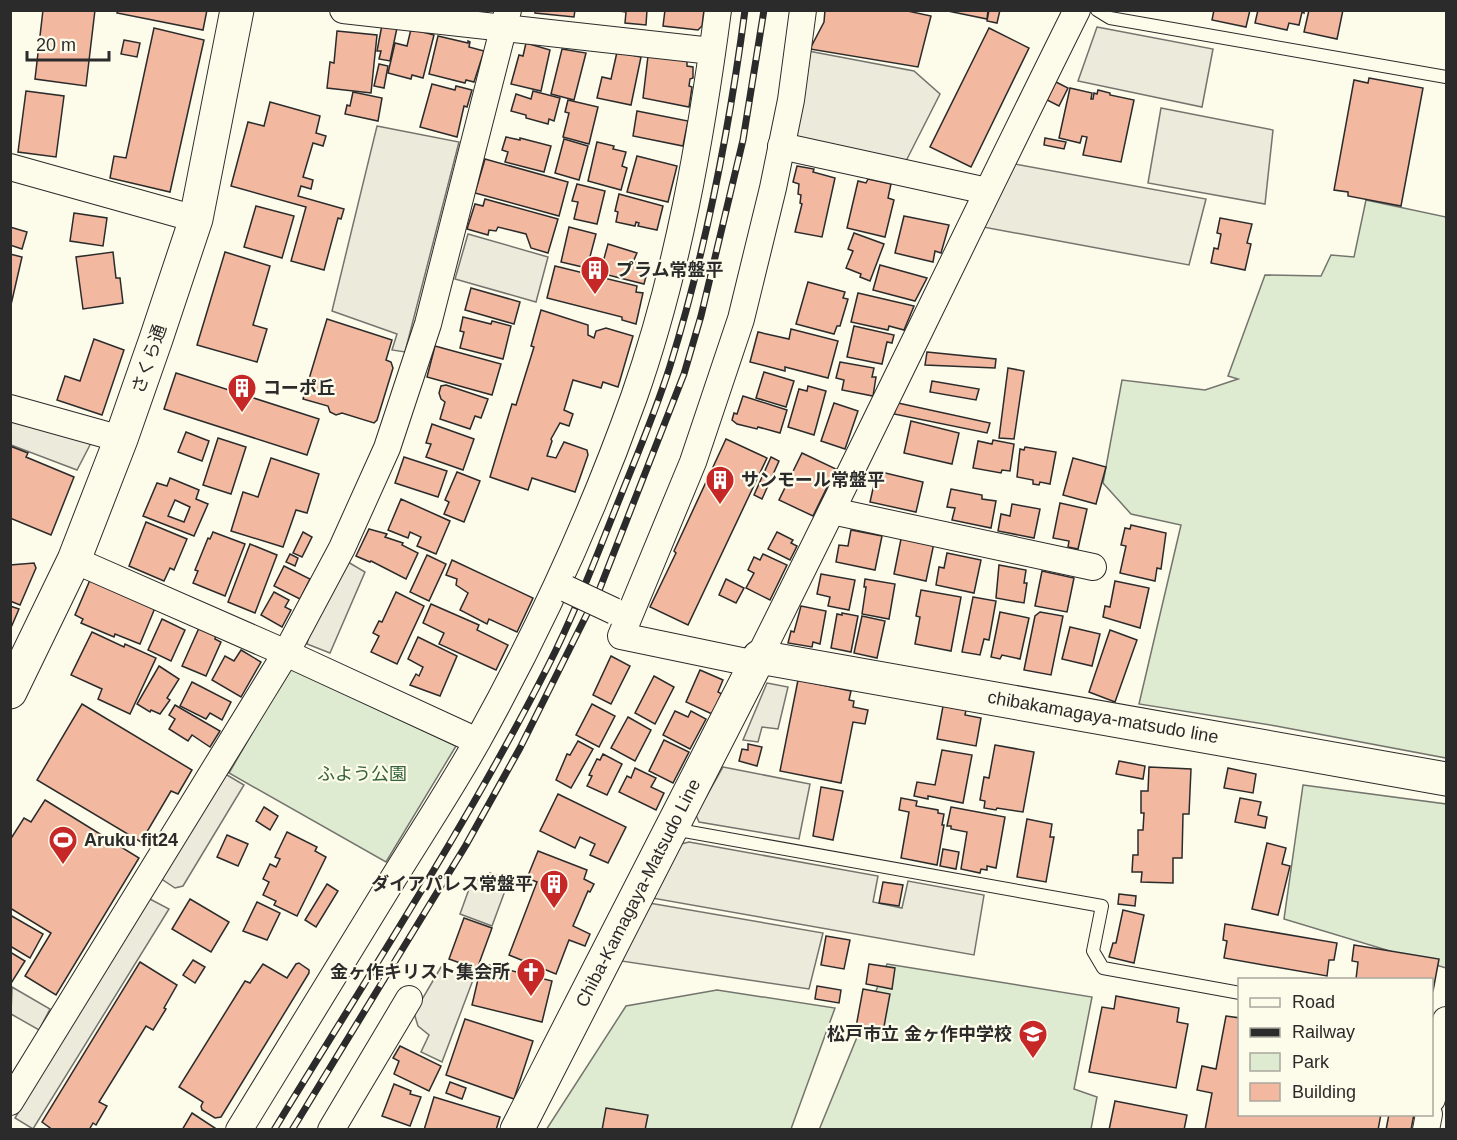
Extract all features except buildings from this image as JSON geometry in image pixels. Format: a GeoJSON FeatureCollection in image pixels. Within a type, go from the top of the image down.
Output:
{"type":"FeatureCollection","features":[{"type":"Feature","properties":{"kind":"main road","name":"さくら通"},"geometry":{"type":"LineString","coordinates":[[10,692],[74,560],[121,439],[196,219],[237,10]]}},
{"type":"Feature","properties":{"kind":"main road","name":"chibakamagaya-matsudo line"},"geometry":{"type":"LineString","coordinates":[[758,660],[1446,779]]}},
{"type":"Feature","properties":{"kind":"main road","name":"Chiba-Kamagaya-Matsudo Line"},"geometry":{"type":"LineString","coordinates":[[517,1130],[758,660]]}},
{"type":"Feature","properties":{"kind":"street"},"geometry":{"type":"LineString","coordinates":[[343,10],[506,19],[712,51]]}},
{"type":"Feature","properties":{"kind":"street"},"geometry":{"type":"LineString","coordinates":[[239,1130],[477,741],[527,648],[565,565],[634,395],[662,303],[701,131],[718,10]]}},
{"type":"Feature","properties":{"kind":"street"},"geometry":{"type":"LineString","coordinates":[[803,10],[791,100],[773,188],[741,319],[693,462],[621,636],[758,660],[1077,10]]}},
{"type":"Feature","properties":{"kind":"street"},"geometry":{"type":"LineString","coordinates":[[10,1102],[286,653],[342,548],[387,448],[428,324],[506,19]]}},
{"type":"Feature","properties":{"kind":"street"},"geometry":{"type":"LineString","coordinates":[[781,147],[987,191]]}},
{"type":"Feature","properties":{"kind":"street"},"geometry":{"type":"LineString","coordinates":[[10,167],[196,219]]}},
{"type":"Feature","properties":{"kind":"street"},"geometry":{"type":"LineString","coordinates":[[10,408],[121,439]]}},
{"type":"Feature","properties":{"kind":"street"},"geometry":{"type":"LineString","coordinates":[[832,511],[1093,567]]}},
{"type":"Feature","properties":{"kind":"street"},"geometry":{"type":"LineString","coordinates":[[74,560],[286,653],[477,741]]}},
{"type":"Feature","properties":{"kind":"street"},"geometry":{"type":"LineString","coordinates":[[567,589],[615,611]]}},
{"type":"Feature","properties":{"kind":"street"},"geometry":{"type":"LineString","coordinates":[[331,1130],[409,999]]}},
{"type":"Feature","properties":{"kind":"street"},"geometry":{"type":"LineString","coordinates":[[1433,1085],[1441,1027]]}},
{"type":"Feature","properties":{"kind":"lane"},"geometry":{"type":"LineString","coordinates":[[1097,10],[1110,18],[1446,77]]}},
{"type":"Feature","properties":{"kind":"lane"},"geometry":{"type":"LineString","coordinates":[[671,829],[1102,906],[1093,951],[1103,968],[1238,993]]}},
{"type":"Feature","properties":{"kind":"green space"},"geometry":{"type":"Polygon","coordinates":[[[1366,200],[1446,217],[1446,758],[1276,726],[1139,704],[1181,525],[1131,514],[1103,483],[1122,380],[1205,390],[1238,379],[1228,376],[1265,275],[1321,276],[1331,255],[1354,257],[1366,200]]]}},
{"type":"Feature","properties":{"kind":"green space","name":"ふよう公園"},"geometry":{"type":"Polygon","coordinates":[[[290,668],[456,746],[386,862],[229,773],[290,668]]]}},
{"type":"Feature","properties":{"kind":"green space"},"geometry":{"type":"Polygon","coordinates":[[[1303,785],[1446,804],[1446,968],[1284,919],[1303,785]]]}},
{"type":"Feature","properties":{"kind":"green space"},"geometry":{"type":"Polygon","coordinates":[[[887,964],[1092,997],[1074,1089],[1097,1097],[1091,1129],[819,1130],[887,964]]]}},
{"type":"Feature","properties":{"kind":"green space"},"geometry":{"type":"Polygon","coordinates":[[[717,990],[835,1008],[791,1129],[546,1130],[626,1006],[717,990]]]}},
{"type":"Feature","properties":{"kind":"shaded area"},"geometry":{"type":"Polygon","coordinates":[[[1097,27],[1213,49],[1202,107],[1078,81],[1097,27]]]}},
{"type":"Feature","properties":{"kind":"shaded area"},"geometry":{"type":"Polygon","coordinates":[[[803,50],[914,71],[940,94],[904,165],[787,138],[803,50]]]}},
{"type":"Feature","properties":{"kind":"shaded area"},"geometry":{"type":"Polygon","coordinates":[[[1161,108],[1273,130],[1265,204],[1148,183],[1161,108]]]}},
{"type":"Feature","properties":{"kind":"shaded area"},"geometry":{"type":"Polygon","coordinates":[[[377,126],[459,142],[405,352],[392,350],[397,334],[332,311],[377,126]]]}},
{"type":"Feature","properties":{"kind":"shaded area"},"geometry":{"type":"Polygon","coordinates":[[[1015,164],[1206,199],[1189,265],[983,227],[1015,164]]]}},
{"type":"Feature","properties":{"kind":"shaded area"},"geometry":{"type":"Polygon","coordinates":[[[468,234],[548,257],[536,302],[455,279],[468,234]]]}},
{"type":"Feature","properties":{"kind":"shaded area"},"geometry":{"type":"Polygon","coordinates":[[[10,421],[91,443],[77,470],[11,445],[10,421]]]}},
{"type":"Feature","properties":{"kind":"shaded area"},"geometry":{"type":"Polygon","coordinates":[[[348,562],[365,572],[330,653],[307,644],[309,635],[348,562]]]}},
{"type":"Feature","properties":{"kind":"shaded area"},"geometry":{"type":"Polygon","coordinates":[[[767,683],[788,687],[778,729],[762,727],[758,742],[743,740],[767,683]]]}},
{"type":"Feature","properties":{"kind":"shaded area"},"geometry":{"type":"Polygon","coordinates":[[[723,767],[810,784],[799,839],[699,822],[696,815],[723,767]]]}},
{"type":"Feature","properties":{"kind":"shaded area"},"geometry":{"type":"Polygon","coordinates":[[[222,772],[244,785],[183,886],[175,888],[160,878],[222,772]]]}},
{"type":"Feature","properties":{"kind":"shaded area"},"geometry":{"type":"Polygon","coordinates":[[[689,842],[878,876],[873,902],[902,908],[908,881],[984,895],[974,955],[652,898],[677,845],[689,842]]]}},
{"type":"Feature","properties":{"kind":"shaded area"},"geometry":{"type":"Polygon","coordinates":[[[490,873],[509,880],[492,926],[460,914],[473,878],[486,883],[490,873]]]}},
{"type":"Feature","properties":{"kind":"shaded area"},"geometry":{"type":"Polygon","coordinates":[[[148,898],[169,909],[33,1129],[15,1118],[148,898]]]}},
{"type":"Feature","properties":{"kind":"shaded area"},"geometry":{"type":"Polygon","coordinates":[[[649,903],[823,933],[809,989],[621,961],[649,903]]]}},
{"type":"Feature","properties":{"kind":"shaded area"},"geometry":{"type":"Polygon","coordinates":[[[441,967],[473,980],[442,1062],[421,1052],[429,1035],[418,1026],[414,1013],[441,967]]]}},
{"type":"Feature","properties":{"kind":"shaded area"},"geometry":{"type":"Polygon","coordinates":[[[12,987],[50,1009],[39,1030],[11,1014],[12,987]]]}},
{"type":"Feature","properties":{"kind":"railway"},"geometry":{"type":"LineString","coordinates":[[274,1130],[450,844],[547,668],[583,590],[658,402],[683,322],[715,190],[732,100],[745,10]]}},
{"type":"Feature","properties":{"kind":"railway"},"geometry":{"type":"LineString","coordinates":[[292,1130],[466,845],[520,748],[600,588],[684,374],[701,316],[743,140],[764,10]]}},
{"type":"Feature","properties":{"kind":"place","name":"プラム常盤平"},"geometry":{"type":"Point","coordinates":[595,296]}},
{"type":"Feature","properties":{"kind":"place","name":"コーポ丘"},"geometry":{"type":"Point","coordinates":[242,414]}},
{"type":"Feature","properties":{"kind":"place","name":"サンモール常盤平"},"geometry":{"type":"Point","coordinates":[720,506]}},
{"type":"Feature","properties":{"kind":"place","name":"Aruku fit24"},"geometry":{"type":"Point","coordinates":[63,866]}},
{"type":"Feature","properties":{"kind":"place","name":"ダイアパレス常盤平"},"geometry":{"type":"Point","coordinates":[554,910]}},
{"type":"Feature","properties":{"kind":"place","name":"金ヶ作キリスト集会所"},"geometry":{"type":"Point","coordinates":[531,998]}},
{"type":"Feature","properties":{"kind":"place","name":"松戸市立 金ヶ作中学校"},"geometry":{"type":"Point","coordinates":[1033,1060]}}]}
